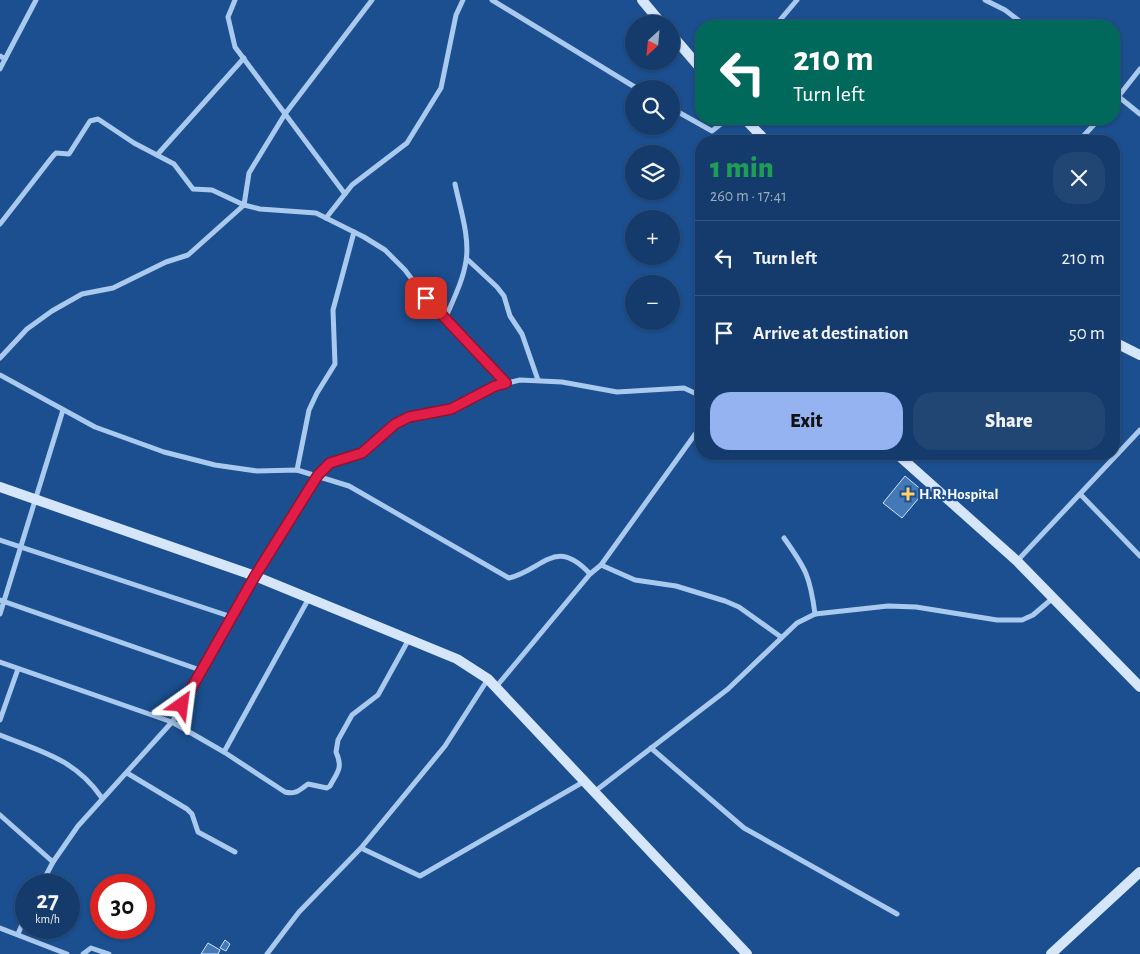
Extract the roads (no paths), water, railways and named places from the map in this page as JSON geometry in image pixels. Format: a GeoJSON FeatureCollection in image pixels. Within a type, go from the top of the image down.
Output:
{"type":"FeatureCollection","features":[{"type":"Feature","properties":{"kind":"street"},"geometry":{"type":"LineString","coordinates":[[0,69],[2,57],[36,0]]}},
{"type":"Feature","properties":{"kind":"street"},"geometry":{"type":"LineString","coordinates":[[235,0],[228,17],[235,47],[345,194]]}},
{"type":"Feature","properties":{"kind":"street"},"geometry":{"type":"LineString","coordinates":[[0,358],[27,329],[52,311],[82,294],[113,288],[145,272],[188,256],[244,205],[249,173],[285,114],[372,0]]}},
{"type":"Feature","properties":{"kind":"street"},"geometry":{"type":"LineString","coordinates":[[326,218],[352,185],[407,143],[441,88],[456,15],[463,0]]}},
{"type":"Feature","properties":{"kind":"street"},"geometry":{"type":"LineString","coordinates":[[492,0],[625,81]]}},
{"type":"Feature","properties":{"kind":"street"},"geometry":{"type":"LineString","coordinates":[[642,0],[654,15]]}},
{"type":"Feature","properties":{"kind":"street"},"geometry":{"type":"LineString","coordinates":[[780,20],[797,0]]}},
{"type":"Feature","properties":{"kind":"street"},"geometry":{"type":"LineString","coordinates":[[985,0],[1005,10],[1018,20]]}},
{"type":"Feature","properties":{"kind":"street"},"geometry":{"type":"LineString","coordinates":[[680,44],[695,62]]}},
{"type":"Feature","properties":{"kind":"street"},"geometry":{"type":"LineString","coordinates":[[157,155],[244,58]]}},
{"type":"Feature","properties":{"kind":"street"},"geometry":{"type":"LineString","coordinates":[[1120,91],[1139,73]]}},
{"type":"Feature","properties":{"kind":"street"},"geometry":{"type":"LineString","coordinates":[[1120,98],[1140,114]]}},
{"type":"Feature","properties":{"kind":"street"},"geometry":{"type":"LineString","coordinates":[[680,113],[695,121]]}},
{"type":"Feature","properties":{"kind":"street"},"geometry":{"type":"LineString","coordinates":[[0,224],[53,156],[56,153],[69,154],[90,121],[94,118],[104,122],[134,143],[179,168],[185,181],[193,189],[212,190],[244,205],[260,209],[308,212],[326,218],[385,250],[445,320],[506,383]]}},
{"type":"Feature","properties":{"kind":"street"},"geometry":{"type":"LineString","coordinates":[[701,125],[712,131],[720,125]]}},
{"type":"Feature","properties":{"kind":"street"},"geometry":{"type":"LineString","coordinates":[[750,125],[760,135]]}},
{"type":"Feature","properties":{"kind":"street"},"geometry":{"type":"LineString","coordinates":[[1084,135],[1094,125]]}},
{"type":"Feature","properties":{"kind":"street"},"geometry":{"type":"LineString","coordinates":[[445,320],[467,259],[465,236],[455,184]]}},
{"type":"Feature","properties":{"kind":"street"},"geometry":{"type":"LineString","coordinates":[[297,470],[309,410],[316,393],[335,364],[333,310],[354,232]]}},
{"type":"Feature","properties":{"kind":"street"},"geometry":{"type":"LineString","coordinates":[[467,259],[498,287],[504,296],[510,316],[522,334],[538,380]]}},
{"type":"Feature","properties":{"kind":"street"},"geometry":{"type":"LineString","coordinates":[[1120,345],[1140,354]]}},
{"type":"Feature","properties":{"kind":"street"},"geometry":{"type":"LineString","coordinates":[[0,375],[95,427],[164,452],[215,465],[257,471],[297,470],[349,486],[419,524],[509,578],[517,576],[545,559],[558,557],[572,559],[581,564],[590,574]]}},
{"type":"Feature","properties":{"kind":"street"},"geometry":{"type":"LineString","coordinates":[[47,874],[53,862],[102,798],[128,773],[172,722],[203,671],[255,576],[318,475],[330,463],[362,453],[395,424],[409,417],[451,409],[495,386],[520,380],[538,380],[617,392],[684,388],[695,393]]}},
{"type":"Feature","properties":{"kind":"street"},"geometry":{"type":"LineString","coordinates":[[0,614],[2,601],[21,547],[63,410]]}},
{"type":"Feature","properties":{"kind":"street"},"geometry":{"type":"LineString","coordinates":[[1120,452],[1140,430]]}},
{"type":"Feature","properties":{"kind":"street"},"geometry":{"type":"LineString","coordinates":[[496,687],[590,574],[601,565],[695,434]]}},
{"type":"Feature","properties":{"kind":"street"},"geometry":{"type":"LineString","coordinates":[[904,460],[1017,561],[1140,687]]}},
{"type":"Feature","properties":{"kind":"street"},"geometry":{"type":"LineString","coordinates":[[1017,561],[1113,460]]}},
{"type":"Feature","properties":{"kind":"street"},"geometry":{"type":"LineString","coordinates":[[0,487],[255,576],[457,659],[488,679],[496,687],[747,954]]}},
{"type":"Feature","properties":{"kind":"street"},"geometry":{"type":"LineString","coordinates":[[1081,495],[1140,556]]}},
{"type":"Feature","properties":{"kind":"street"},"geometry":{"type":"LineString","coordinates":[[784,538],[806,570],[811,585],[815,614]]}},
{"type":"Feature","properties":{"kind":"street"},"geometry":{"type":"LineString","coordinates":[[0,540],[232,617]]}},
{"type":"Feature","properties":{"kind":"street"},"geometry":{"type":"LineString","coordinates":[[601,565],[635,580],[676,586],[725,601],[739,607],[781,637]]}},
{"type":"Feature","properties":{"kind":"street"},"geometry":{"type":"LineString","coordinates":[[593,792],[728,689],[797,623],[815,614],[888,606],[916,607],[997,620],[1022,620],[1033,615],[1053,597]]}},
{"type":"Feature","properties":{"kind":"street"},"geometry":{"type":"LineString","coordinates":[[224,752],[309,598]]}},
{"type":"Feature","properties":{"kind":"street"},"geometry":{"type":"LineString","coordinates":[[2,601],[203,671]]}},
{"type":"Feature","properties":{"kind":"street"},"geometry":{"type":"LineString","coordinates":[[0,662],[172,722],[224,752],[285,792],[297,793],[308,784],[327,788],[330,786],[340,767],[340,761],[336,752],[338,740],[352,714],[378,696],[409,639]]}},
{"type":"Feature","properties":{"kind":"street"},"geometry":{"type":"LineString","coordinates":[[0,718],[18,668]]}},
{"type":"Feature","properties":{"kind":"street"},"geometry":{"type":"LineString","coordinates":[[267,954],[300,912],[360,848],[445,746],[488,679]]}},
{"type":"Feature","properties":{"kind":"street"},"geometry":{"type":"LineString","coordinates":[[0,735],[64,761],[79,771],[102,798]]}},
{"type":"Feature","properties":{"kind":"street"},"geometry":{"type":"LineString","coordinates":[[651,748],[744,828],[897,914]]}},
{"type":"Feature","properties":{"kind":"street"},"geometry":{"type":"LineString","coordinates":[[128,773],[187,809],[192,814],[198,832],[235,852]]}},
{"type":"Feature","properties":{"kind":"street"},"geometry":{"type":"LineString","coordinates":[[360,848],[420,876],[586,781]]}},
{"type":"Feature","properties":{"kind":"street"},"geometry":{"type":"LineString","coordinates":[[0,815],[53,862]]}},
{"type":"Feature","properties":{"kind":"street"},"geometry":{"type":"LineString","coordinates":[[1051,954],[1140,872]]}},
{"type":"Feature","properties":{"kind":"street"},"geometry":{"type":"LineString","coordinates":[[0,928],[15,933]]}},
{"type":"Feature","properties":{"kind":"street"},"geometry":{"type":"LineString","coordinates":[[30,939],[67,954]]}},
{"type":"Feature","properties":{"kind":"street"},"geometry":{"type":"LineString","coordinates":[[83,954],[91,948],[109,954]]}},
{"type":"Feature","properties":{"kind":"place","name":"H.R. Hospital"},"geometry":{"type":"Point","coordinates":[908,494]}}]}
